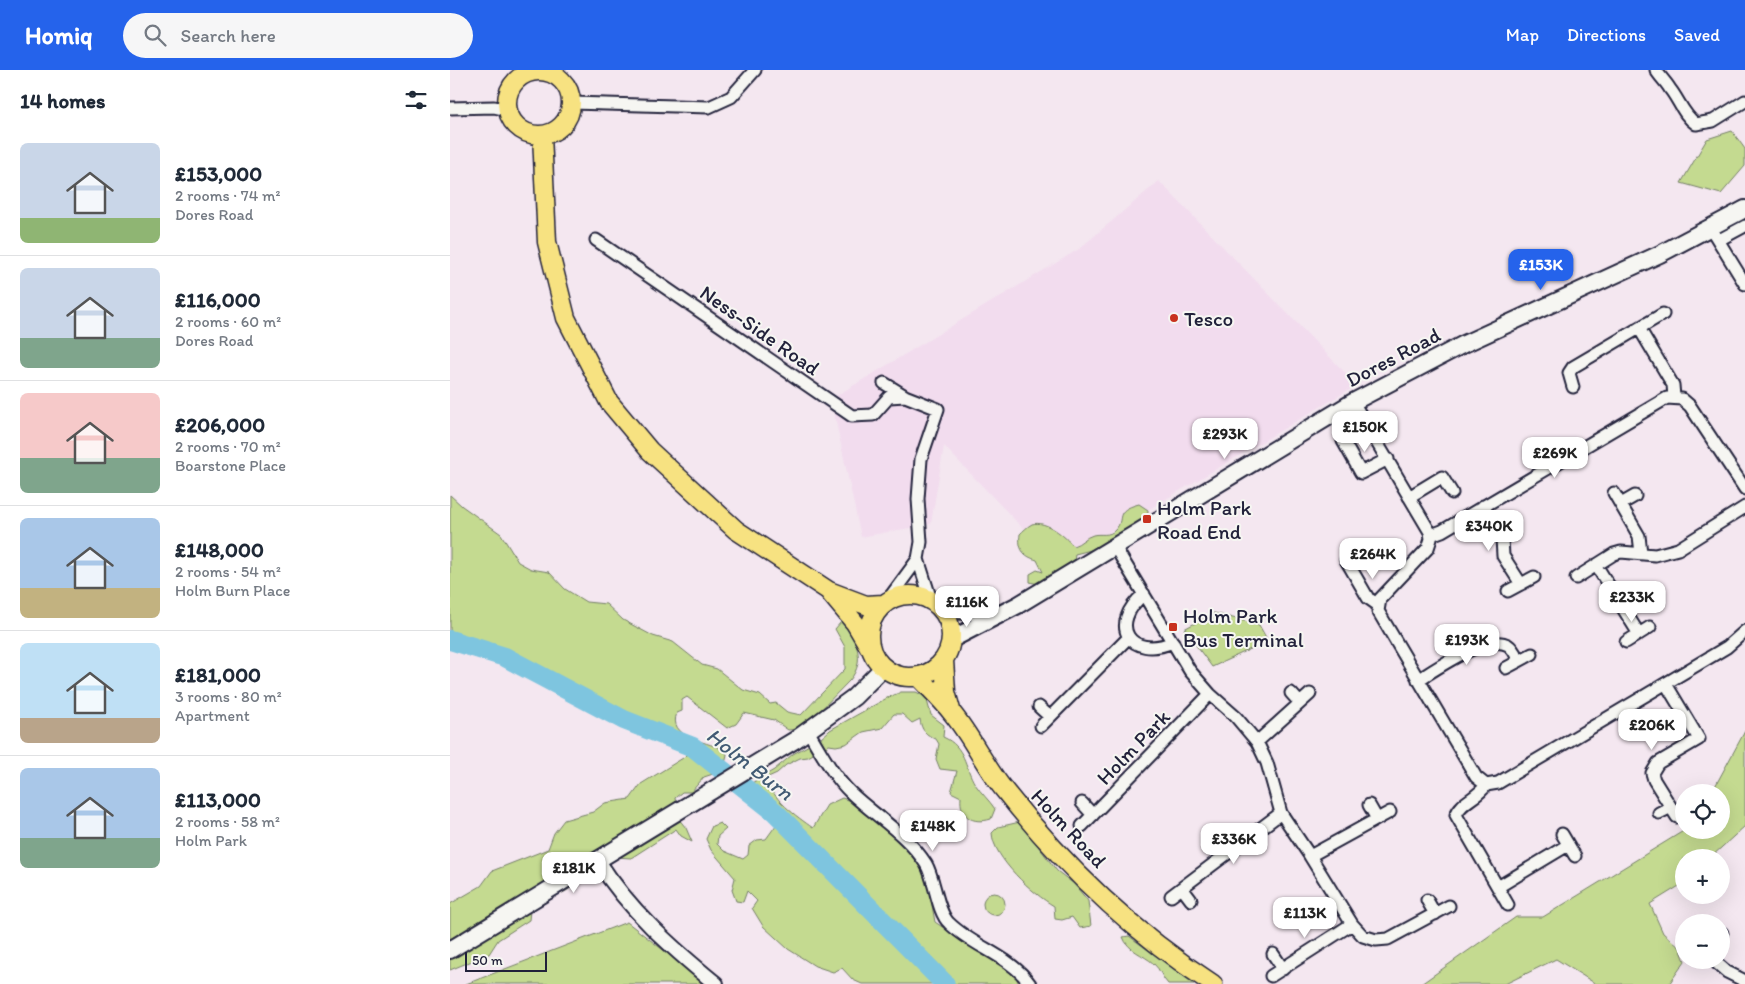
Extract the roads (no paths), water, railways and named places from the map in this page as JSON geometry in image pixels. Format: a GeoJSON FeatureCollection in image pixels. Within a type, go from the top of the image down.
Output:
{"type":"FeatureCollection","features":[{"type":"Feature","properties":{"kind":"main road"},"geometry":{"type":"LineString","coordinates":[[540,70],[550,72],[566,84],[572,103],[566,121],[560,128],[542,135],[533,134],[517,126],[508,110],[510,91],[514,82],[522,76],[540,70]]}},
{"type":"Feature","properties":{"kind":"main road"},"geometry":{"type":"LineString","coordinates":[[542,135],[546,242],[566,318],[609,402],[650,451],[736,530],[829,591],[866,605],[886,602],[910,594],[936,604],[998,615]]}},
{"type":"Feature","properties":{"kind":"main road","name":"Dores Road"},"geometry":{"type":"LineString","coordinates":[[952,638],[998,615],[1116,546],[1353,402],[1464,344],[1660,254],[1715,234],[1745,209]]}},
{"type":"Feature","properties":{"kind":"main road"},"geometry":{"type":"LineString","coordinates":[[829,591],[856,623],[884,668],[904,677],[918,676],[936,668],[944,660]]}},
{"type":"Feature","properties":{"kind":"main road"},"geometry":{"type":"LineString","coordinates":[[871,649],[870,625],[875,614],[886,602]]}},
{"type":"Feature","properties":{"kind":"main road"},"geometry":{"type":"LineString","coordinates":[[936,604],[950,626],[952,638],[944,660],[946,692],[952,713]]}},
{"type":"Feature","properties":{"kind":"main road"},"geometry":{"type":"LineString","coordinates":[[450,950],[725,784],[808,731],[854,697],[884,668]]}},
{"type":"Feature","properties":{"kind":"main road","name":"Holm Road"},"geometry":{"type":"LineString","coordinates":[[918,676],[952,713],[1004,790],[1055,849],[1142,931],[1213,984]]}},
{"type":"Feature","properties":{"kind":"street"},"geometry":{"type":"LineString","coordinates":[[572,103],[709,107],[731,97],[755,70]]}},
{"type":"Feature","properties":{"kind":"street"},"geometry":{"type":"LineString","coordinates":[[1656,70],[1686,114],[1696,124],[1713,121],[1745,101]]}},
{"type":"Feature","properties":{"kind":"street"},"geometry":{"type":"LineString","coordinates":[[450,108],[494,108],[508,110]]}},
{"type":"Feature","properties":{"kind":"street","name":"Dores Road"},"geometry":{"type":"LineString","coordinates":[[1715,234],[1745,226]]}},
{"type":"Feature","properties":{"kind":"street"},"geometry":{"type":"LineString","coordinates":[[1715,234],[1745,284]]}},
{"type":"Feature","properties":{"kind":"street","name":"Ness-Side Road"},"geometry":{"type":"LineString","coordinates":[[596,240],[852,416],[873,414],[889,397],[905,396]]}},
{"type":"Feature","properties":{"kind":"street"},"geometry":{"type":"LineString","coordinates":[[1572,387],[1569,374],[1573,367],[1663,314]]}},
{"type":"Feature","properties":{"kind":"street"},"geometry":{"type":"LineString","coordinates":[[1639,328],[1673,386],[1674,397]]}},
{"type":"Feature","properties":{"kind":"street"},"geometry":{"type":"LineString","coordinates":[[884,383],[905,396],[938,409],[921,459],[918,499],[921,542],[918,559],[886,602]]}},
{"type":"Feature","properties":{"kind":"street"},"geometry":{"type":"LineString","coordinates":[[1431,534],[1442,531],[1659,402],[1674,397],[1682,399],[1690,406],[1745,489]]}},
{"type":"Feature","properties":{"kind":"street"},"geometry":{"type":"LineString","coordinates":[[1353,402],[1431,534],[1428,548],[1384,594],[1378,605],[1381,619],[1476,777],[1486,785]]}},
{"type":"Feature","properties":{"kind":"street"},"geometry":{"type":"LineString","coordinates":[[1343,441],[1361,474],[1388,459]]}},
{"type":"Feature","properties":{"kind":"street"},"geometry":{"type":"LineString","coordinates":[[1409,497],[1442,477],[1452,493]]}},
{"type":"Feature","properties":{"kind":"street"},"geometry":{"type":"LineString","coordinates":[[1614,493],[1639,536],[1641,553]]}},
{"type":"Feature","properties":{"kind":"street"},"geometry":{"type":"LineString","coordinates":[[1621,504],[1635,496]]}},
{"type":"Feature","properties":{"kind":"street"},"geometry":{"type":"LineString","coordinates":[[1483,506],[1502,538],[1503,556],[1521,584]]}},
{"type":"Feature","properties":{"kind":"street"},"geometry":{"type":"LineString","coordinates":[[1576,578],[1621,552],[1665,554],[1678,549],[1745,507]]}},
{"type":"Feature","properties":{"kind":"street"},"geometry":{"type":"LineString","coordinates":[[1116,546],[1190,671],[1258,742],[1267,763],[1280,814],[1310,856],[1352,924],[1364,936],[1376,940],[1388,939],[1449,906]]}},
{"type":"Feature","properties":{"kind":"street"},"geometry":{"type":"LineString","coordinates":[[1356,554],[1346,560],[1368,598],[1378,605]]}},
{"type":"Feature","properties":{"kind":"street"},"geometry":{"type":"LineString","coordinates":[[918,559],[936,604]]}},
{"type":"Feature","properties":{"kind":"street"},"geometry":{"type":"LineString","coordinates":[[1596,565],[1639,634]]}},
{"type":"Feature","properties":{"kind":"street"},"geometry":{"type":"LineString","coordinates":[[1508,592],[1534,576]]}},
{"type":"Feature","properties":{"kind":"street"},"geometry":{"type":"LineString","coordinates":[[1144,594],[1126,613],[1124,623],[1129,637],[1144,648],[1153,649],[1173,642]]}},
{"type":"Feature","properties":{"kind":"street"},"geometry":{"type":"LineString","coordinates":[[1626,642],[1650,627]]}},
{"type":"Feature","properties":{"kind":"street"},"geometry":{"type":"LineString","coordinates":[[1508,905],[1456,816],[1461,806],[1478,795],[1486,785],[1498,783],[1727,648],[1745,631]]}},
{"type":"Feature","properties":{"kind":"street"},"geometry":{"type":"LineString","coordinates":[[1041,726],[1129,637]]}},
{"type":"Feature","properties":{"kind":"street"},"geometry":{"type":"LineString","coordinates":[[1418,680],[1466,652],[1488,644],[1506,643],[1511,647],[1519,661]]}},
{"type":"Feature","properties":{"kind":"street"},"geometry":{"type":"LineString","coordinates":[[1506,668],[1532,654]]}},
{"type":"Feature","properties":{"kind":"street"},"geometry":{"type":"LineString","coordinates":[[1666,684],[1699,738]]}},
{"type":"Feature","properties":{"kind":"street"},"geometry":{"type":"LineString","coordinates":[[1291,693],[1300,703]]}},
{"type":"Feature","properties":{"kind":"street","name":"Holm Park"},"geometry":{"type":"LineString","coordinates":[[1082,826],[1210,694]]}},
{"type":"Feature","properties":{"kind":"street"},"geometry":{"type":"LineString","coordinates":[[1258,742],[1310,694]]}},
{"type":"Feature","properties":{"kind":"street"},"geometry":{"type":"LineString","coordinates":[[1039,707],[1050,717]]}},
{"type":"Feature","properties":{"kind":"street"},"geometry":{"type":"LineString","coordinates":[[808,731],[836,776],[850,793],[906,840],[926,864],[946,922],[961,934],[1022,971],[1030,984]]}},
{"type":"Feature","properties":{"kind":"street"},"geometry":{"type":"LineString","coordinates":[[1659,813],[1674,812],[1654,780],[1654,768],[1658,763],[1710,733]]}},
{"type":"Feature","properties":{"kind":"street"},"geometry":{"type":"LineString","coordinates":[[1082,803],[1093,815]]}},
{"type":"Feature","properties":{"kind":"street"},"geometry":{"type":"LineString","coordinates":[[1369,805],[1377,819]]}},
{"type":"Feature","properties":{"kind":"street"},"geometry":{"type":"LineString","coordinates":[[1310,856],[1390,812]]}},
{"type":"Feature","properties":{"kind":"street"},"geometry":{"type":"LineString","coordinates":[[1171,896],[1280,814]]}},
{"type":"Feature","properties":{"kind":"street"},"geometry":{"type":"LineString","coordinates":[[1562,834],[1575,856]]}},
{"type":"Feature","properties":{"kind":"street"},"geometry":{"type":"LineString","coordinates":[[1498,888],[1568,845]]}},
{"type":"Feature","properties":{"kind":"street"},"geometry":{"type":"LineString","coordinates":[[598,861],[614,886],[638,915],[716,984]]}},
{"type":"Feature","properties":{"kind":"street"},"geometry":{"type":"LineString","coordinates":[[1182,888],[1191,900]]}},
{"type":"Feature","properties":{"kind":"street"},"geometry":{"type":"LineString","coordinates":[[1427,900],[1435,914]]}},
{"type":"Feature","properties":{"kind":"street"},"geometry":{"type":"LineString","coordinates":[[1271,976],[1352,924]]}},
{"type":"Feature","properties":{"kind":"street"},"geometry":{"type":"LineString","coordinates":[[1274,954],[1283,969]]}},
{"type":"Feature","properties":{"kind":"street"},"geometry":{"type":"LineString","coordinates":[[1724,969],[1745,981]]}},
{"type":"Feature","properties":{"kind":"waterway","name":"Holm Burn"},"geometry":{"type":"LineString","coordinates":[[450,640],[505,657],[624,720],[693,747],[775,812],[945,984]]}},
{"type":"Feature","properties":{"kind":"place","name":"Tesco"},"geometry":{"type":"Point","coordinates":[1174,318]}},
{"type":"Feature","properties":{"kind":"place","name":"Holm Park Road End"},"geometry":{"type":"Point","coordinates":[1147,519]}},
{"type":"Feature","properties":{"kind":"place","name":"Holm Park Bus Terminal"},"geometry":{"type":"Point","coordinates":[1173,627]}}]}
